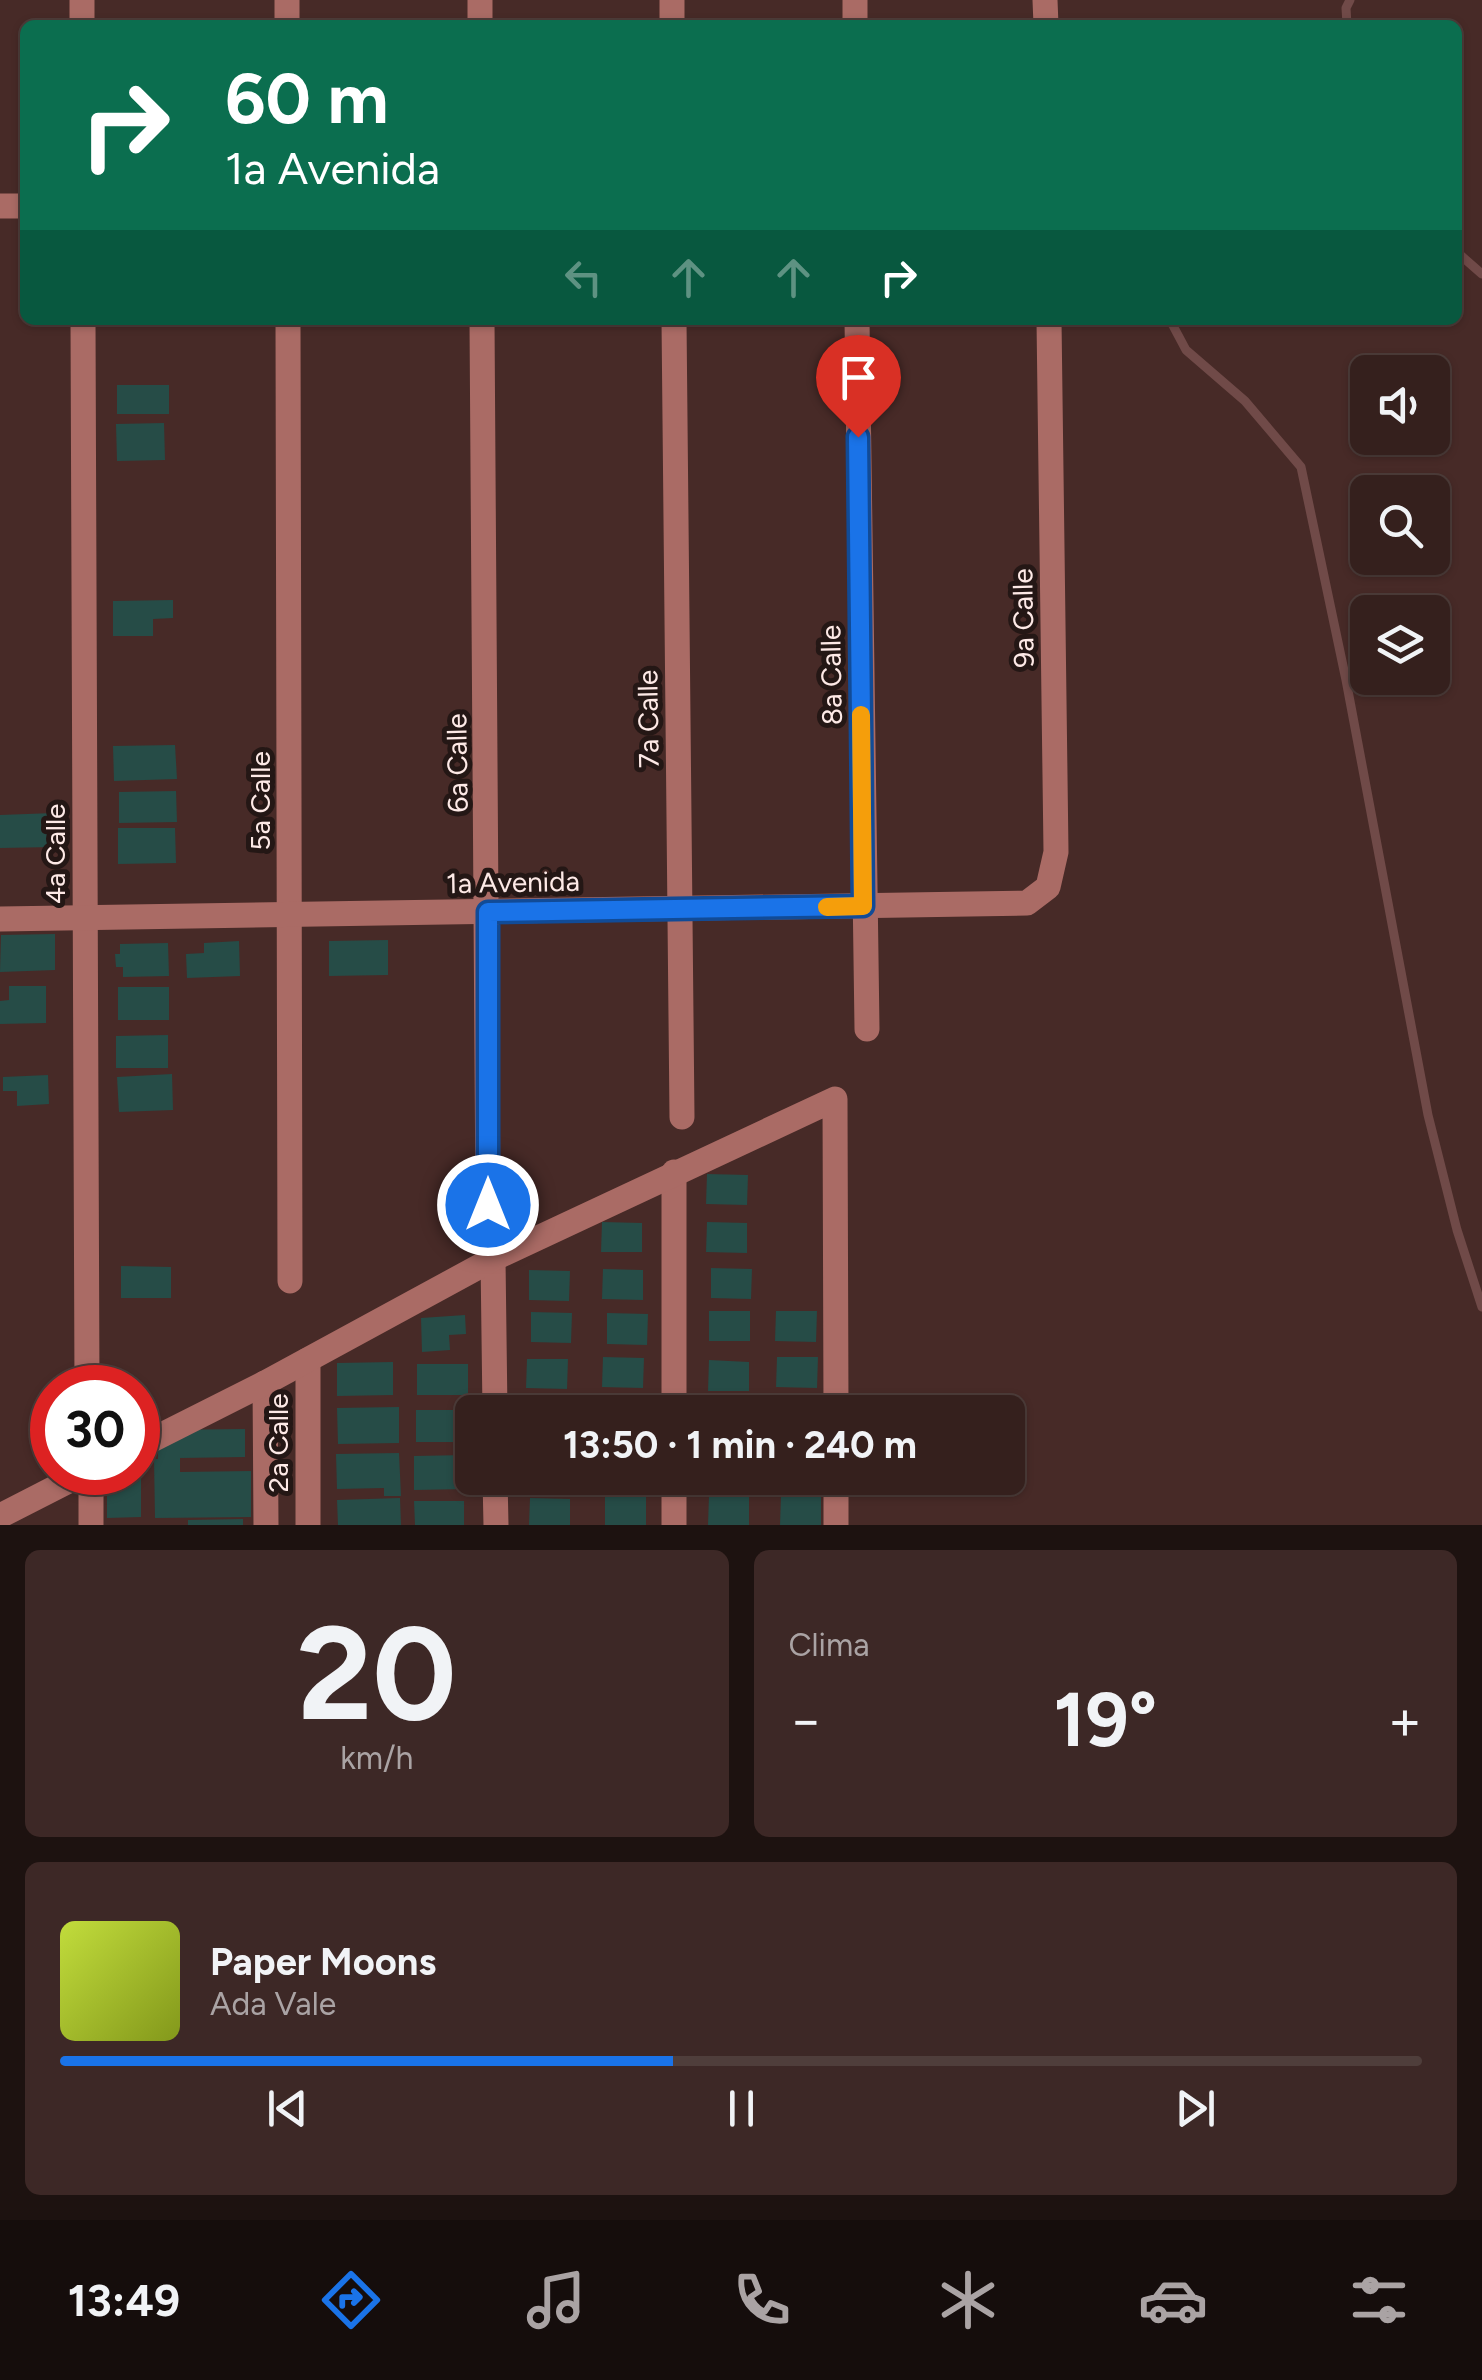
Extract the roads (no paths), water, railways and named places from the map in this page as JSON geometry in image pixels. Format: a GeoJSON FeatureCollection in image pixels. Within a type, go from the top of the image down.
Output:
{"type":"FeatureCollection","features":[{"type":"Feature","properties":{"kind":"street","name":"4a Calle"},"geometry":{"type":"LineString","coordinates":[[83,325],[87,1365]]}},
{"type":"Feature","properties":{"kind":"street","name":"5a Calle"},"geometry":{"type":"LineString","coordinates":[[288,325],[290,1281]]}},
{"type":"Feature","properties":{"kind":"street","name":"6a Calle"},"geometry":{"type":"LineString","coordinates":[[482,325],[488,1205]]}},
{"type":"Feature","properties":{"kind":"street","name":"7a Calle"},"geometry":{"type":"LineString","coordinates":[[674,325],[682,1117]]}},
{"type":"Feature","properties":{"kind":"street","name":"8a Calle"},"geometry":{"type":"LineString","coordinates":[[857,325],[866,1029]]}},
{"type":"Feature","properties":{"kind":"street","name":"9a Calle"},"geometry":{"type":"LineString","coordinates":[[1027,903],[1048,887],[1056,852],[1050,325]]}},
{"type":"Feature","properties":{"kind":"street","name":"1a Avenida"},"geometry":{"type":"LineString","coordinates":[[0,920],[1027,903]]}},
{"type":"Feature","properties":{"kind":"street"},"geometry":{"type":"LineString","coordinates":[[160,1436],[493,1259],[835,1100],[836,1395]]}},
{"type":"Feature","properties":{"kind":"street"},"geometry":{"type":"LineString","coordinates":[[674,1172],[674,1395]]}},
{"type":"Feature","properties":{"kind":"street"},"geometry":{"type":"LineString","coordinates":[[493,1259],[494,1395]]}},
{"type":"Feature","properties":{"kind":"street","name":"2a Calle"},"geometry":{"type":"LineString","coordinates":[[308,1360],[308,1525]]}},
{"type":"Feature","properties":{"kind":"street","name":"2a Calle"},"geometry":{"type":"LineString","coordinates":[[264,1383],[266,1525]]}},
{"type":"Feature","properties":{"kind":"street"},"geometry":{"type":"LineString","coordinates":[[0,1516],[42,1495]]}},
{"type":"Feature","properties":{"kind":"street"},"geometry":{"type":"LineString","coordinates":[[90,1495],[91,1525]]}},
{"type":"Feature","properties":{"kind":"street"},"geometry":{"type":"LineString","coordinates":[[495,1495],[496,1525]]}},
{"type":"Feature","properties":{"kind":"street"},"geometry":{"type":"LineString","coordinates":[[674,1495],[674,1525]]}},
{"type":"Feature","properties":{"kind":"street"},"geometry":{"type":"LineString","coordinates":[[836,1495],[836,1525]]}},
{"type":"Feature","properties":{"kind":"waterway"},"geometry":{"type":"LineString","coordinates":[[1347,20],[1350,0]]}},
{"type":"Feature","properties":{"kind":"waterway"},"geometry":{"type":"LineString","coordinates":[[1462,256],[1482,274]]}},
{"type":"Feature","properties":{"kind":"waterway"},"geometry":{"type":"LineString","coordinates":[[1173,325],[1186,350],[1245,401],[1301,467],[1346,680],[1428,1115],[1457,1230],[1482,1307]]}}]}
